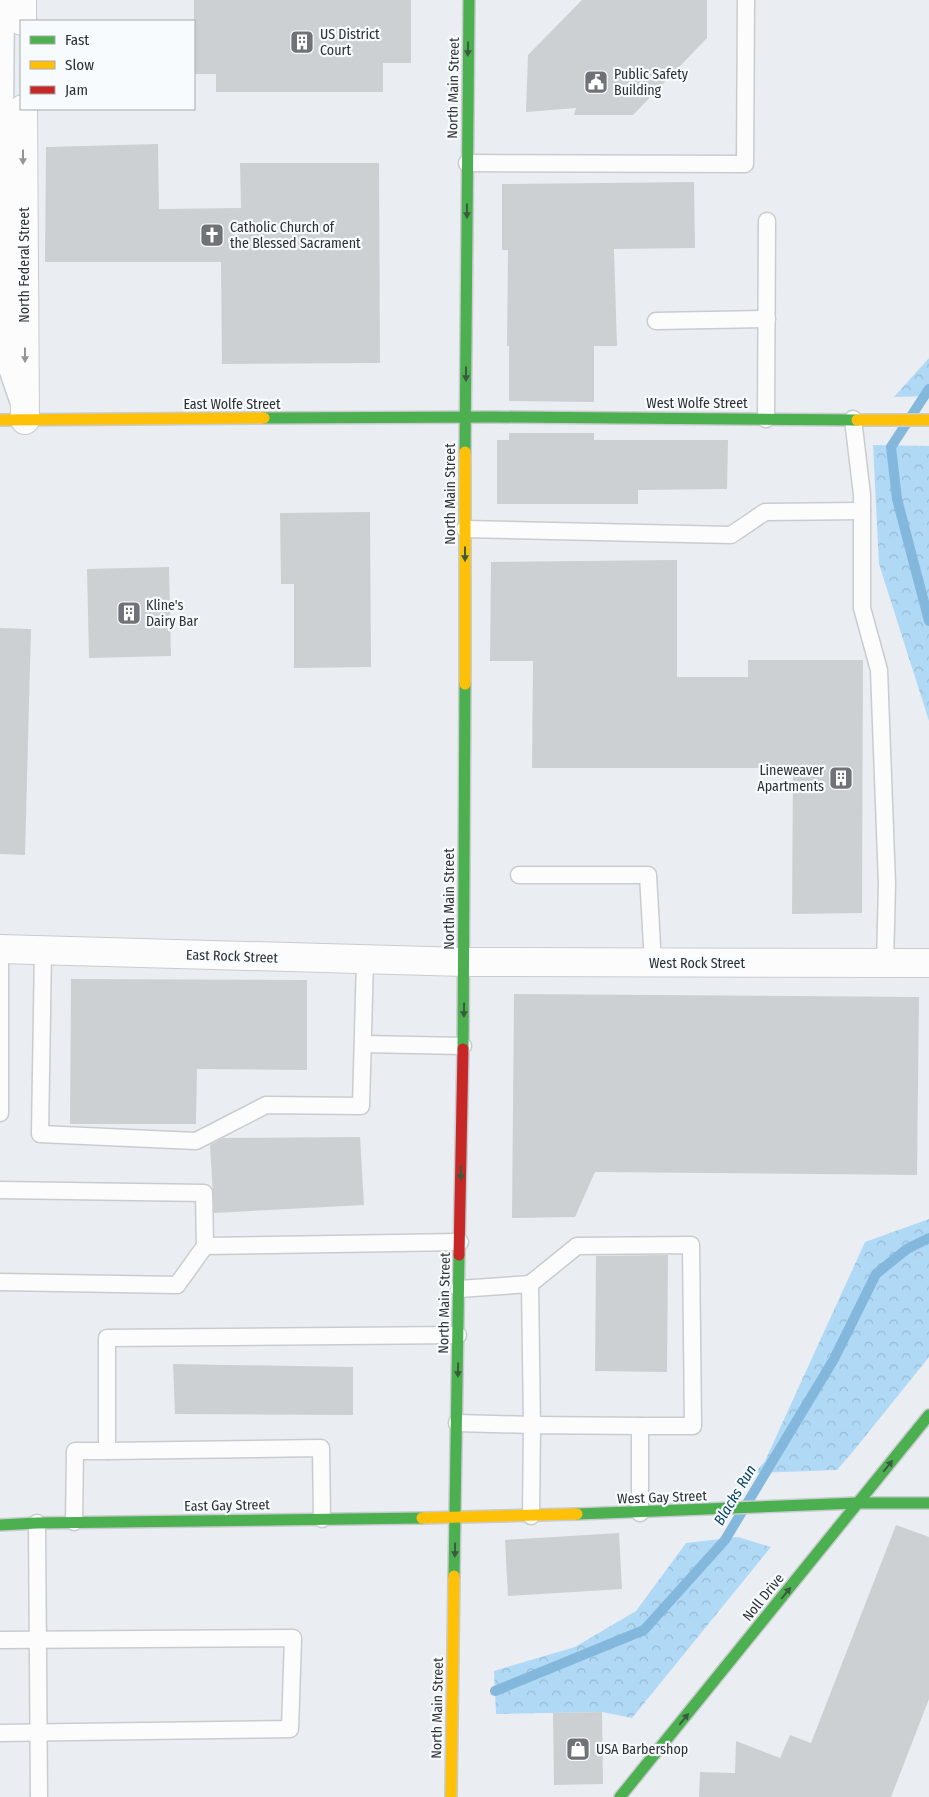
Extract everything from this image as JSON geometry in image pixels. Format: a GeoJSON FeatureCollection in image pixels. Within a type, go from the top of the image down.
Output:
{"type":"FeatureCollection","features":[{"type":"Feature","properties":{"kind":"main road","name":"North Main Street"},"geometry":{"type":"LineString","coordinates":[[451,1797],[464,962],[465,417],[469,0]]}},
{"type":"Feature","properties":{"kind":"main road","name":"East Wolfe Street"},"geometry":{"type":"LineString","coordinates":[[12,420],[465,417]]}},
{"type":"Feature","properties":{"kind":"main road","name":"West Wolfe Street"},"geometry":{"type":"LineString","coordinates":[[465,417],[929,420]]}},
{"type":"Feature","properties":{"kind":"main road","name":"Noll Drive"},"geometry":{"type":"LineString","coordinates":[[620,1797],[929,1415]]}},
{"type":"Feature","properties":{"kind":"main road","name":"West Gay Street"},"geometry":{"type":"LineString","coordinates":[[455,1517],[640,1513],[858,1503],[929,1503]]}},
{"type":"Feature","properties":{"kind":"main road","name":"East Gay Street"},"geometry":{"type":"LineString","coordinates":[[0,1524],[455,1517]]}},
{"type":"Feature","properties":{"kind":"street"},"geometry":{"type":"LineString","coordinates":[[22,0],[22,20]]}},
{"type":"Feature","properties":{"kind":"street","name":"North Federal Street"},"geometry":{"type":"LineString","coordinates":[[12,420],[23,110]]}},
{"type":"Feature","properties":{"kind":"street","name":"East Rock Street"},"geometry":{"type":"LineString","coordinates":[[0,949],[464,962]]}},
{"type":"Feature","properties":{"kind":"street","name":"West Rock Street"},"geometry":{"type":"LineString","coordinates":[[464,962],[929,964]]}},
{"type":"Feature","properties":{"kind":"lane"},"geometry":{"type":"LineString","coordinates":[[6,0],[5,363],[12,420]]}},
{"type":"Feature","properties":{"kind":"lane"},"geometry":{"type":"LineString","coordinates":[[467,163],[745,164],[746,0]]}},
{"type":"Feature","properties":{"kind":"lane"},"geometry":{"type":"LineString","coordinates":[[766,419],[767,221]]}},
{"type":"Feature","properties":{"kind":"lane"},"geometry":{"type":"LineString","coordinates":[[656,321],[766,319]]}},
{"type":"Feature","properties":{"kind":"lane"},"geometry":{"type":"LineString","coordinates":[[854,419],[862,495],[862,608],[879,670],[887,884],[885,964]]}},
{"type":"Feature","properties":{"kind":"lane"},"geometry":{"type":"LineString","coordinates":[[465,529],[731,535],[764,512],[862,511]]}},
{"type":"Feature","properties":{"kind":"lane"},"geometry":{"type":"LineString","coordinates":[[519,875],[648,875],[653,963]]}},
{"type":"Feature","properties":{"kind":"lane"},"geometry":{"type":"LineString","coordinates":[[0,949],[0,1113]]}},
{"type":"Feature","properties":{"kind":"lane"},"geometry":{"type":"LineString","coordinates":[[43,950],[40,1134],[196,1141],[266,1105],[361,1106],[365,959]]}},
{"type":"Feature","properties":{"kind":"lane"},"geometry":{"type":"LineString","coordinates":[[363,1044],[463,1046]]}},
{"type":"Feature","properties":{"kind":"lane"},"geometry":{"type":"LineString","coordinates":[[0,1190],[204,1193],[205,1246],[177,1285],[0,1282]]}},
{"type":"Feature","properties":{"kind":"lane"},"geometry":{"type":"LineString","coordinates":[[205,1246],[460,1242]]}},
{"type":"Feature","properties":{"kind":"lane"},"geometry":{"type":"LineString","coordinates":[[457,1423],[692,1426],[691,1245],[577,1246],[530,1284],[459,1289]]}},
{"type":"Feature","properties":{"kind":"lane"},"geometry":{"type":"LineString","coordinates":[[530,1284],[531,1516]]}},
{"type":"Feature","properties":{"kind":"lane"},"geometry":{"type":"LineString","coordinates":[[107,1451],[108,1338],[458,1335]]}},
{"type":"Feature","properties":{"kind":"lane"},"geometry":{"type":"LineString","coordinates":[[640,1426],[640,1513]]}},
{"type":"Feature","properties":{"kind":"lane"},"geometry":{"type":"LineString","coordinates":[[74,1522],[75,1452],[321,1448],[322,1519]]}},
{"type":"Feature","properties":{"kind":"lane"},"geometry":{"type":"LineString","coordinates":[[37,1523],[39,1797]]}},
{"type":"Feature","properties":{"kind":"lane"},"geometry":{"type":"LineString","coordinates":[[0,1640],[293,1638],[290,1729],[0,1733]]}},
{"type":"Feature","properties":{"kind":"green space"},"geometry":{"type":"Polygon","coordinates":[[[929,358],[929,396],[894,397],[929,358]]]}},
{"type":"Feature","properties":{"kind":"green space"},"geometry":{"type":"Polygon","coordinates":[[[873,445],[929,446],[929,721],[879,564],[873,445]]]}},
{"type":"Feature","properties":{"kind":"green space"},"geometry":{"type":"Polygon","coordinates":[[[929,1219],[929,1357],[837,1470],[755,1473],[765,1461],[865,1242],[929,1219]]]}},
{"type":"Feature","properties":{"kind":"green space"},"geometry":{"type":"Polygon","coordinates":[[[738,1537],[771,1547],[632,1718],[602,1712],[496,1714],[494,1671],[575,1647],[636,1611],[686,1543],[738,1537]]]}},
{"type":"Feature","properties":{"kind":"building","name":"US District Court"},"geometry":{"type":"Polygon","coordinates":[[[194,0],[411,0],[411,63],[383,63],[383,92],[216,92],[216,74],[195,74],[194,0]]]}},
{"type":"Feature","properties":{"kind":"building","name":"Public Safety Building"},"geometry":{"type":"Polygon","coordinates":[[[582,0],[707,0],[707,38],[633,115],[574,115],[576,108],[526,112],[528,55],[582,0]]]}},
{"type":"Feature","properties":{"kind":"building","name":"Catholic Church of the Blessed Sacrament"},"geometry":{"type":"Polygon","coordinates":[[[158,144],[159,209],[241,208],[240,163],[379,163],[380,363],[222,364],[221,262],[45,262],[46,147],[158,144]]]}},
{"type":"Feature","properties":{"kind":"building"},"geometry":{"type":"Polygon","coordinates":[[[694,182],[695,248],[614,249],[617,346],[594,346],[594,402],[509,401],[509,346],[507,346],[508,250],[502,250],[502,184],[694,182]]]}},
{"type":"Feature","properties":{"kind":"building"},"geometry":{"type":"Polygon","coordinates":[[[509,433],[594,433],[594,440],[728,440],[727,489],[638,490],[638,504],[497,504],[497,440],[509,440],[509,433]]]}},
{"type":"Feature","properties":{"kind":"building"},"geometry":{"type":"Polygon","coordinates":[[[370,512],[371,667],[294,668],[294,584],[281,584],[280,513],[370,512]]]}},
{"type":"Feature","properties":{"kind":"building","name":"Lineweaver Apartments"},"geometry":{"type":"Polygon","coordinates":[[[677,560],[677,677],[748,677],[748,660],[863,660],[862,913],[792,914],[793,768],[532,768],[533,661],[490,661],[491,562],[677,560]]]}},
{"type":"Feature","properties":{"kind":"building","name":"Kline's Dairy Bar"},"geometry":{"type":"Polygon","coordinates":[[[169,567],[171,656],[89,658],[87,569],[169,567]]]}},
{"type":"Feature","properties":{"kind":"building"},"geometry":{"type":"Polygon","coordinates":[[[0,628],[31,629],[25,855],[0,854],[0,628]]]}},
{"type":"Feature","properties":{"kind":"building"},"geometry":{"type":"Polygon","coordinates":[[[71,979],[307,980],[307,1070],[197,1069],[196,1124],[70,1124],[71,979]]]}},
{"type":"Feature","properties":{"kind":"building"},"geometry":{"type":"Polygon","coordinates":[[[514,994],[919,997],[917,1175],[595,1172],[575,1217],[512,1218],[514,994]]]}},
{"type":"Feature","properties":{"kind":"building"},"geometry":{"type":"Polygon","coordinates":[[[360,1137],[364,1205],[214,1213],[210,1145],[223,1138],[360,1137]]]}},
{"type":"Feature","properties":{"kind":"building"},"geometry":{"type":"Polygon","coordinates":[[[668,1255],[667,1372],[595,1371],[596,1256],[668,1255]]]}},
{"type":"Feature","properties":{"kind":"building"},"geometry":{"type":"Polygon","coordinates":[[[173,1364],[353,1367],[353,1415],[175,1414],[173,1364]]]}},
{"type":"Feature","properties":{"kind":"building"},"geometry":{"type":"Polygon","coordinates":[[[896,1525],[929,1537],[929,1699],[891,1797],[699,1797],[700,1772],[735,1773],[736,1741],[780,1758],[790,1735],[811,1743],[896,1525]]]}},
{"type":"Feature","properties":{"kind":"building"},"geometry":{"type":"Polygon","coordinates":[[[619,1533],[622,1589],[508,1596],[505,1540],[619,1533]]]}},
{"type":"Feature","properties":{"kind":"building","name":"USA Barbershop"},"geometry":{"type":"Polygon","coordinates":[[[602,1712],[603,1784],[554,1785],[553,1713],[602,1712]]]}},
{"type":"Feature","properties":{"kind":"waterway","name":"Blacks Run"},"geometry":{"type":"LineString","coordinates":[[929,389],[891,447],[897,499],[929,621]]}},
{"type":"Feature","properties":{"kind":"waterway","name":"Blacks Run"},"geometry":{"type":"LineString","coordinates":[[495,1691],[644,1630],[725,1540],[834,1359],[876,1274],[907,1249],[929,1238]]}},
{"type":"Feature","properties":{"kind":"traffic: fast"},"geometry":{"type":"LineString","coordinates":[[465,452],[469,0]]}},
{"type":"Feature","properties":{"kind":"traffic: fast"},"geometry":{"type":"LineString","coordinates":[[264,418],[494,417],[857,420]]}},
{"type":"Feature","properties":{"kind":"traffic: fast"},"geometry":{"type":"LineString","coordinates":[[463,1049],[465,684]]}},
{"type":"Feature","properties":{"kind":"traffic: fast"},"geometry":{"type":"LineString","coordinates":[[454,1576],[459,1255]]}},
{"type":"Feature","properties":{"kind":"traffic: fast"},"geometry":{"type":"LineString","coordinates":[[620,1797],[929,1415]]}},
{"type":"Feature","properties":{"kind":"traffic: fast"},"geometry":{"type":"LineString","coordinates":[[577,1514],[857,1503],[929,1503]]}},
{"type":"Feature","properties":{"kind":"traffic: fast"},"geometry":{"type":"LineString","coordinates":[[0,1525],[422,1518]]}},
{"type":"Feature","properties":{"kind":"traffic: slow"},"geometry":{"type":"LineString","coordinates":[[0,420],[264,418]]}},
{"type":"Feature","properties":{"kind":"traffic: slow"},"geometry":{"type":"LineString","coordinates":[[857,420],[929,420]]}},
{"type":"Feature","properties":{"kind":"traffic: slow"},"geometry":{"type":"LineString","coordinates":[[465,452],[465,684]]}},
{"type":"Feature","properties":{"kind":"traffic: slow"},"geometry":{"type":"LineString","coordinates":[[422,1518],[577,1514]]}},
{"type":"Feature","properties":{"kind":"traffic: slow"},"geometry":{"type":"LineString","coordinates":[[451,1797],[454,1576]]}},
{"type":"Feature","properties":{"kind":"traffic: jam"},"geometry":{"type":"LineString","coordinates":[[459,1255],[463,1049]]}},
{"type":"Feature","properties":{"kind":"place","name":"US District Court"},"geometry":{"type":"Point","coordinates":[302,42]}},
{"type":"Feature","properties":{"kind":"place","name":"Public Safety Building"},"geometry":{"type":"Point","coordinates":[596,82]}},
{"type":"Feature","properties":{"kind":"place","name":"Catholic Church of the Blessed Sacrament"},"geometry":{"type":"Point","coordinates":[212,235]}},
{"type":"Feature","properties":{"kind":"place","name":"Kline's Dairy Bar"},"geometry":{"type":"Point","coordinates":[129,613]}},
{"type":"Feature","properties":{"kind":"place","name":"Lineweaver Apartments"},"geometry":{"type":"Point","coordinates":[841,778]}},
{"type":"Feature","properties":{"kind":"place","name":"USA Barbershop"},"geometry":{"type":"Point","coordinates":[578,1749]}}]}
